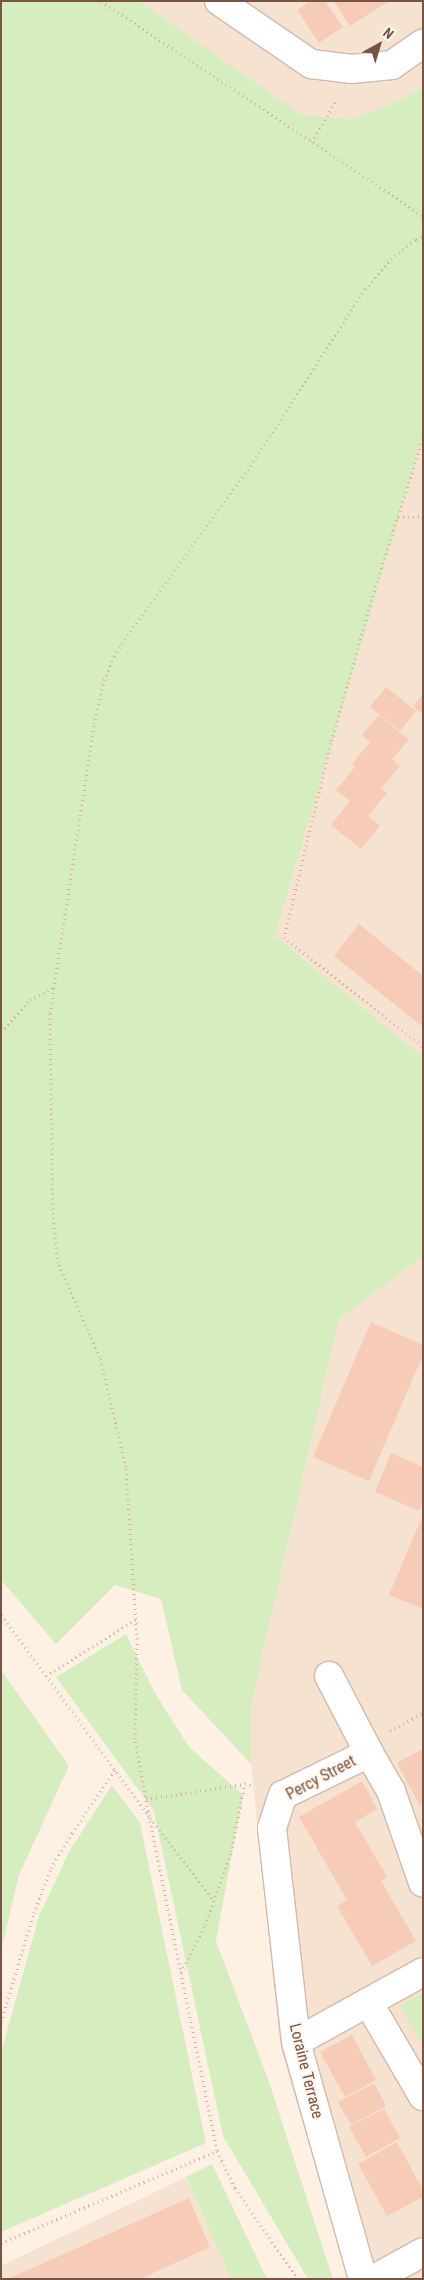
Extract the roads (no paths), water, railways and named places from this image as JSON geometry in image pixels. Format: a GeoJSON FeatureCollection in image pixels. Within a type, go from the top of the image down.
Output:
{"type":"FeatureCollection","features":[{"type":"Feature","properties":{"kind":"street"},"geometry":{"type":"LineString","coordinates":[[219,1],[311,64],[352,69],[392,65],[423,43]]}},
{"type":"Feature","properties":{"kind":"street"},"geometry":{"type":"LineString","coordinates":[[329,1676],[368,1753]]}},
{"type":"Feature","properties":{"kind":"street","name":"Percy Street"},"geometry":{"type":"LineString","coordinates":[[272,1828],[283,1795],[368,1753],[391,1791],[417,1848],[423,1883]]}},
{"type":"Feature","properties":{"kind":"street","name":"Loraine Terrace"},"geometry":{"type":"LineString","coordinates":[[272,1828],[296,2042],[363,2279]]}},
{"type":"Feature","properties":{"kind":"street"},"geometry":{"type":"LineString","coordinates":[[296,2042],[423,1972]]}},
{"type":"Feature","properties":{"kind":"street"},"geometry":{"type":"LineString","coordinates":[[368,2002],[423,2096]]}},
{"type":"Feature","properties":{"kind":"street"},"geometry":{"type":"LineString","coordinates":[[374,2279],[423,2252]]}}]}
